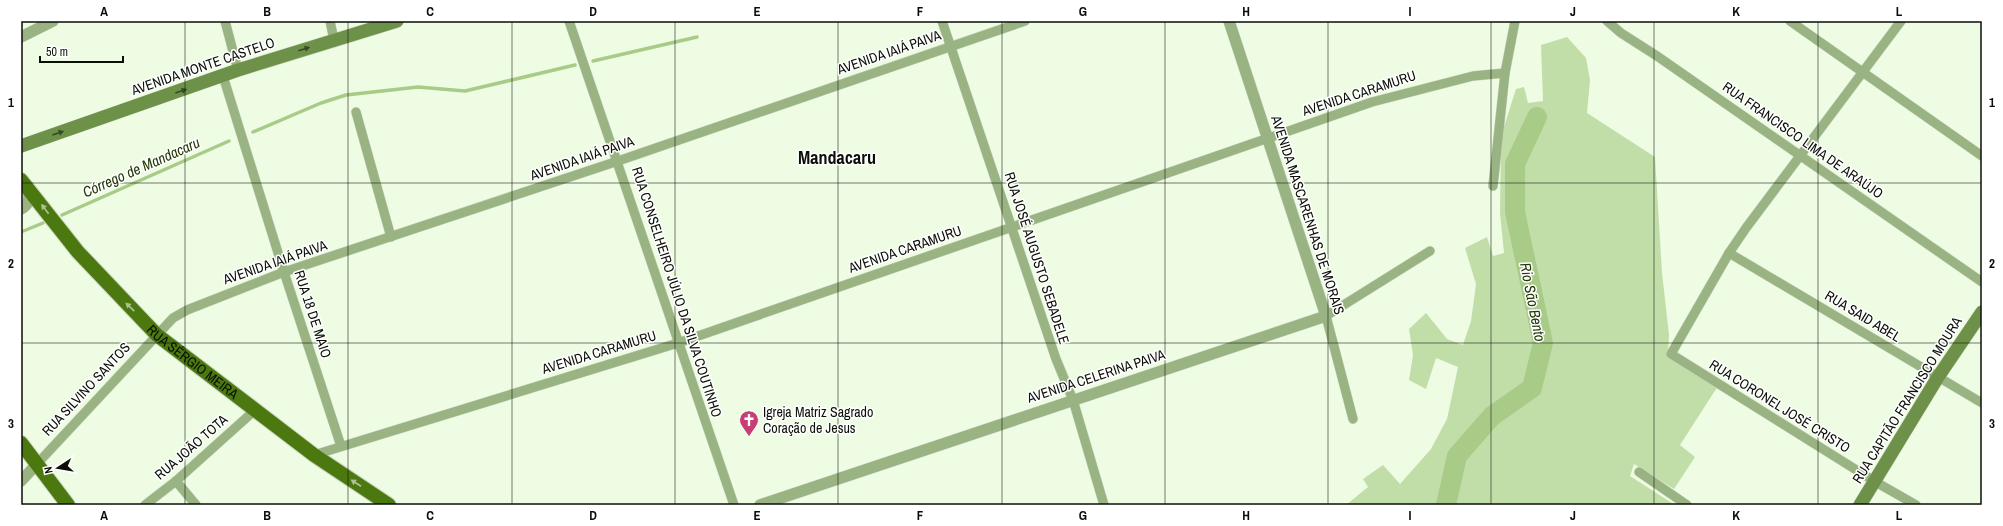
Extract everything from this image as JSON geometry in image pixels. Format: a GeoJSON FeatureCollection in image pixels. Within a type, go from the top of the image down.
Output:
{"type":"FeatureCollection","features":[{"type":"Feature","properties":{"kind":"main road","name":"AVENIDA MONTE CASTELO"},"geometry":{"type":"LineString","coordinates":[[21,146],[238,70],[397,21]]}},
{"type":"Feature","properties":{"kind":"main road"},"geometry":{"type":"LineString","coordinates":[[21,171],[24,183]]}},
{"type":"Feature","properties":{"kind":"main road","name":"RUA SÉRGIO MEIRA"},"geometry":{"type":"LineString","coordinates":[[24,183],[78,252],[157,335],[314,455],[388,505]]}},
{"type":"Feature","properties":{"kind":"main road","name":"RUA CAPITÃO FRANCISCO MOURA"},"geometry":{"type":"LineString","coordinates":[[1860,505],[1938,377],[1982,312]]}},
{"type":"Feature","properties":{"kind":"main road"},"geometry":{"type":"LineString","coordinates":[[21,443],[36,465],[68,505]]}},
{"type":"Feature","properties":{"kind":"street"},"geometry":{"type":"LineString","coordinates":[[21,37],[53,21]]}},
{"type":"Feature","properties":{"kind":"street"},"geometry":{"type":"LineString","coordinates":[[225,21],[238,70]]}},
{"type":"Feature","properties":{"kind":"street"},"geometry":{"type":"LineString","coordinates":[[330,21],[334,40]]}},
{"type":"Feature","properties":{"kind":"street","name":"RUA CONSELHEIRO JÚLIO DA SILVA COUTINHO"},"geometry":{"type":"LineString","coordinates":[[569,21],[618,161],[678,343],[734,505]]}},
{"type":"Feature","properties":{"kind":"street","name":"RUA JOSÉ AUGUSTO SEBADELE"},"geometry":{"type":"LineString","coordinates":[[942,21],[1056,359],[1073,400],[1104,505]]}},
{"type":"Feature","properties":{"kind":"street","name":"AVENIDA IAIÁ PAIVA"},"geometry":{"type":"LineString","coordinates":[[157,335],[173,318],[187,310],[232,291],[284,272],[618,161],[1025,21]]}},
{"type":"Feature","properties":{"kind":"street","name":"AVENIDA MASCARENHAS DE MORAIS"},"geometry":{"type":"LineString","coordinates":[[1229,21],[1326,316],[1353,419]]}},
{"type":"Feature","properties":{"kind":"street"},"geometry":{"type":"LineString","coordinates":[[1493,186],[1505,72],[1515,21]]}},
{"type":"Feature","properties":{"kind":"street","name":"RUA FRANCISCO LIMA DE ARAÚJO"},"geometry":{"type":"LineString","coordinates":[[1607,21],[1621,33],[1657,56],[1982,282]]}},
{"type":"Feature","properties":{"kind":"street"},"geometry":{"type":"LineString","coordinates":[[1790,21],[1982,156]]}},
{"type":"Feature","properties":{"kind":"street"},"geometry":{"type":"LineString","coordinates":[[1729,253],[1800,155],[1864,73],[1901,21]]}},
{"type":"Feature","properties":{"kind":"street","name":"AVENIDA CARAMURU"},"geometry":{"type":"LineString","coordinates":[[314,455],[678,343],[1372,102],[1473,76],[1505,72]]}},
{"type":"Feature","properties":{"kind":"street","name":"RUA 18 DE MAIO"},"geometry":{"type":"LineString","coordinates":[[223,76],[284,272],[341,446]]}},
{"type":"Feature","properties":{"kind":"street"},"geometry":{"type":"LineString","coordinates":[[356,112],[391,237]]}},
{"type":"Feature","properties":{"kind":"street"},"geometry":{"type":"LineString","coordinates":[[21,209],[27,205],[29,199],[24,183]]}},
{"type":"Feature","properties":{"kind":"street","name":"AVENIDA CELERINA PAIVA"},"geometry":{"type":"LineString","coordinates":[[760,505],[1326,316],[1430,251]]}},
{"type":"Feature","properties":{"kind":"street","name":"RUA CORONEL JOSÉ CRISTO"},"geometry":{"type":"LineString","coordinates":[[1729,253],[1671,354],[1874,481],[1916,505]]}},
{"type":"Feature","properties":{"kind":"street","name":"RUA SAID ABEL"},"geometry":{"type":"LineString","coordinates":[[1729,253],[1982,403]]}},
{"type":"Feature","properties":{"kind":"street","name":"RUA SILVINO SANTOS"},"geometry":{"type":"LineString","coordinates":[[21,481],[157,335]]}},
{"type":"Feature","properties":{"kind":"street","name":"RUA JOÃO TOTA"},"geometry":{"type":"LineString","coordinates":[[145,505],[176,481],[255,410]]}},
{"type":"Feature","properties":{"kind":"street"},"geometry":{"type":"LineString","coordinates":[[1639,472],[1687,505]]}},
{"type":"Feature","properties":{"kind":"street"},"geometry":{"type":"LineString","coordinates":[[176,481],[196,505]]}},
{"type":"Feature","properties":{"kind":"green space"},"geometry":{"type":"Polygon","coordinates":[[[1567,37],[1586,58],[1590,80],[1587,113],[1655,157],[1662,273],[1669,335],[1668,354],[1718,386],[1680,445],[1695,457],[1674,489],[1634,464],[1630,476],[1675,505],[1346,505],[1368,487],[1363,479],[1383,465],[1400,484],[1431,449],[1447,419],[1458,367],[1436,358],[1426,389],[1409,380],[1413,355],[1409,329],[1426,313],[1447,339],[1463,345],[1471,321],[1476,284],[1465,248],[1487,237],[1493,256],[1504,253],[1500,213],[1501,136],[1516,89],[1524,87],[1528,103],[1543,101],[1541,45],[1567,37]]]}},
{"type":"Feature","properties":{"kind":"waterway","name":"Córrego de Mandacaru"},"geometry":{"type":"LineString","coordinates":[[593,61],[697,37]]}},
{"type":"Feature","properties":{"kind":"waterway","name":"Córrego de Mandacaru"},"geometry":{"type":"LineString","coordinates":[[253,132],[321,103],[346,95],[418,87],[465,91],[575,65]]}},
{"type":"Feature","properties":{"kind":"waterway","name":"Rio São Bento"},"geometry":{"type":"LineString","coordinates":[[1446,505],[1457,456],[1492,416],[1532,388],[1543,343],[1515,212],[1515,164],[1537,117]]}},
{"type":"Feature","properties":{"kind":"waterway","name":"Córrego de Mandacaru"},"geometry":{"type":"LineString","coordinates":[[62,215],[229,141]]}},
{"type":"Feature","properties":{"kind":"waterway","name":"Córrego de Mandacaru"},"geometry":{"type":"LineString","coordinates":[[21,232],[43,223]]}},
{"type":"Feature","properties":{"kind":"place","name":"Igreja Matriz Sagrado Coração de Jesus"},"geometry":{"type":"Point","coordinates":[749,437]}},
{"type":"Feature","properties":{"kind":"district","name":"Mandacaru"},"geometry":{"type":"Point","coordinates":[837,157]}}]}
